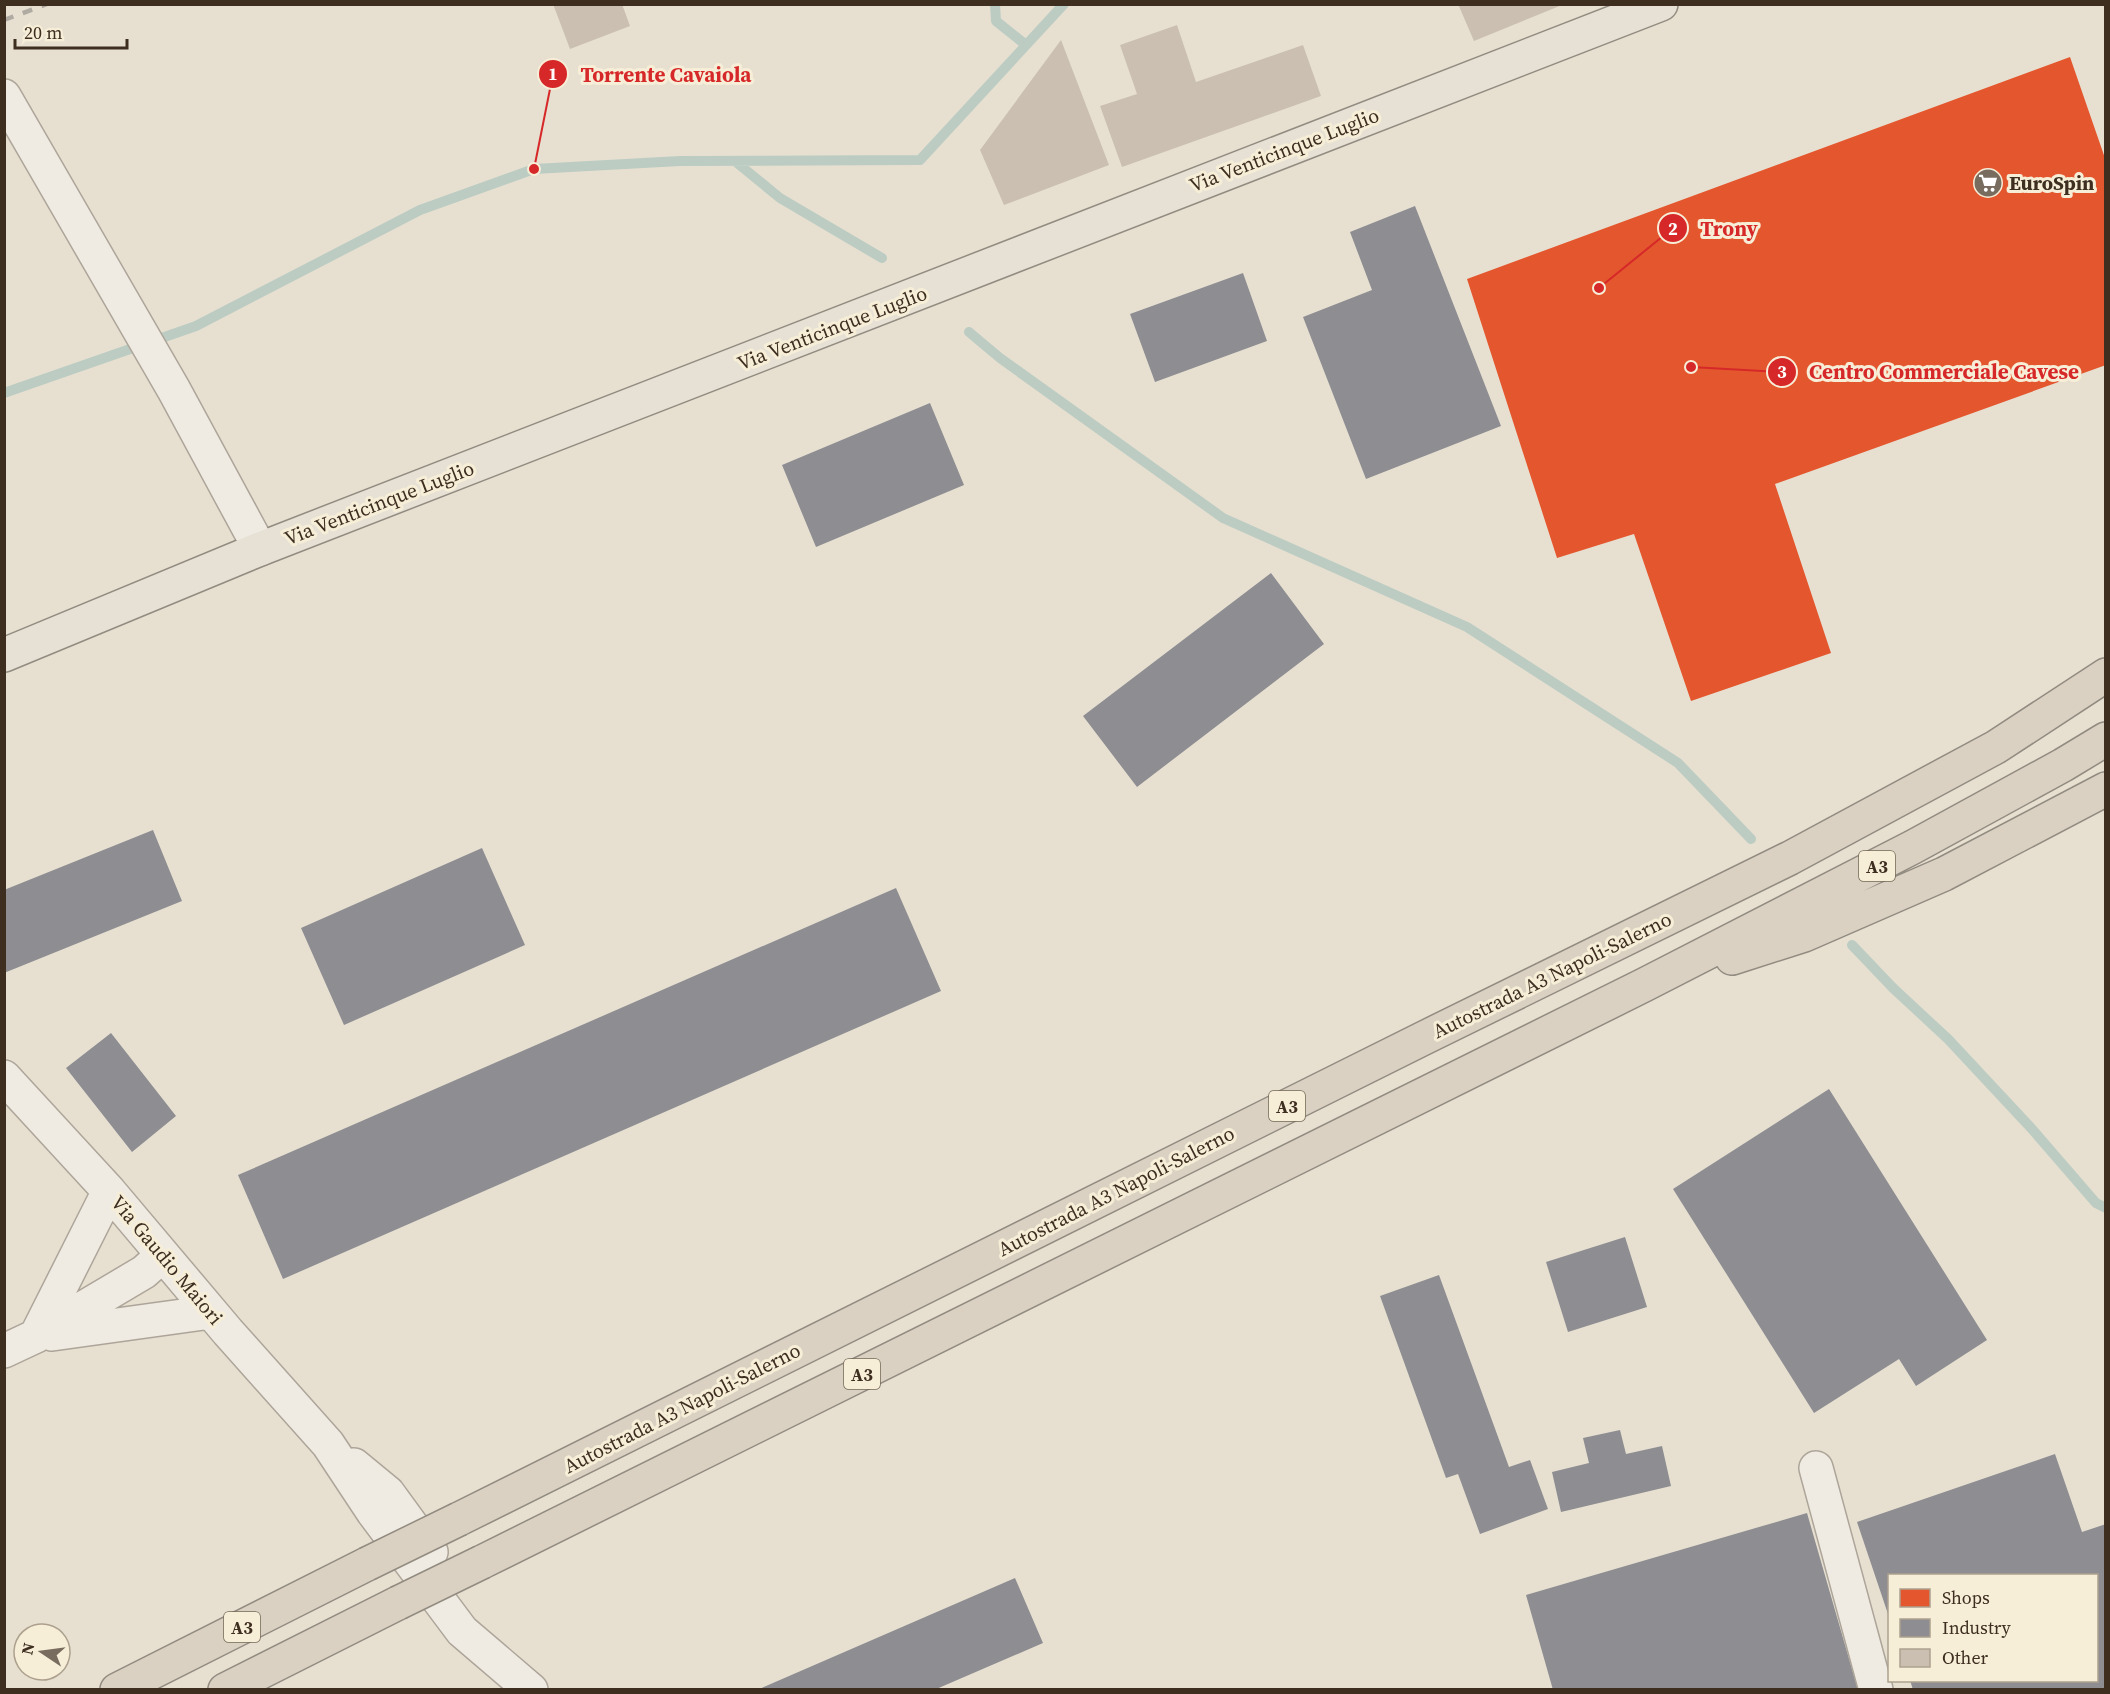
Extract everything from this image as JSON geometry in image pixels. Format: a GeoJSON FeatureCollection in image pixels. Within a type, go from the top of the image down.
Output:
{"type":"FeatureCollection","features":[{"type":"Feature","properties":{"kind":"highway"},"geometry":{"type":"LineString","coordinates":[[1996,747],[2106,656]]}},
{"type":"Feature","properties":{"kind":"highway","name":"Autostrada A3 Napoli-Salerno"},"geometry":{"type":"LineString","coordinates":[[117,1689],[1426,1036],[1790,858],[1996,747],[2106,675]]}},
{"type":"Feature","properties":{"kind":"highway","name":"A3"},"geometry":{"type":"LineString","coordinates":[[225,1689],[1644,985],[1913,847],[2106,739]]}},
{"type":"Feature","properties":{"kind":"highway"},"geometry":{"type":"LineString","coordinates":[[1644,985],[1804,935],[1944,874],[2106,789]]}},
{"type":"Feature","properties":{"kind":"main road","name":"Via Venticinque Luglio"},"geometry":{"type":"LineString","coordinates":[[4,655],[260,549],[1660,4]]}},
{"type":"Feature","properties":{"kind":"street"},"geometry":{"type":"LineString","coordinates":[[4,96],[174,390],[260,549]]}},
{"type":"Feature","properties":{"kind":"street","name":"Via Gaudio Maiori"},"geometry":{"type":"LineString","coordinates":[[4,1077],[109,1191],[211,1312],[328,1444],[388,1493],[531,1689]]}},
{"type":"Feature","properties":{"kind":"street"},"geometry":{"type":"LineString","coordinates":[[36,1336],[109,1191]]}},
{"type":"Feature","properties":{"kind":"street"},"geometry":{"type":"LineString","coordinates":[[4,1351],[36,1336],[144,1272],[163,1255]]}},
{"type":"Feature","properties":{"kind":"street"},"geometry":{"type":"LineString","coordinates":[[36,1336],[211,1312]]}},
{"type":"Feature","properties":{"kind":"street"},"geometry":{"type":"LineString","coordinates":[[1816,1468],[1876,1689]]}},
{"type":"Feature","properties":{"kind":"building: Shops"},"geometry":{"type":"Polygon","coordinates":[[[2070,57],[2106,161],[2106,365],[1775,484],[1831,653],[1691,701],[1634,534],[1557,558],[1467,279],[2070,57]]]}},
{"type":"Feature","properties":{"kind":"building: Industry"},"geometry":{"type":"Polygon","coordinates":[[[1415,206],[1501,426],[1366,479],[1303,317],[1372,290],[1350,232],[1415,206]]]}},
{"type":"Feature","properties":{"kind":"building: Industry"},"geometry":{"type":"Polygon","coordinates":[[[1243,273],[1267,341],[1155,382],[1130,314],[1243,273]]]}},
{"type":"Feature","properties":{"kind":"building: Industry"},"geometry":{"type":"Polygon","coordinates":[[[930,403],[964,485],[816,547],[782,465],[930,403]]]}},
{"type":"Feature","properties":{"kind":"building: Industry"},"geometry":{"type":"Polygon","coordinates":[[[1271,573],[1324,644],[1137,787],[1083,716],[1271,573]]]}},
{"type":"Feature","properties":{"kind":"building: Industry"},"geometry":{"type":"Polygon","coordinates":[[[153,830],[182,901],[4,973],[4,890],[153,830]]]}},
{"type":"Feature","properties":{"kind":"building: Industry"},"geometry":{"type":"Polygon","coordinates":[[[482,848],[525,945],[344,1025],[301,928],[482,848]]]}},
{"type":"Feature","properties":{"kind":"building: Industry"},"geometry":{"type":"Polygon","coordinates":[[[896,888],[941,991],[283,1279],[238,1175],[896,888]]]}},
{"type":"Feature","properties":{"kind":"building: Industry"},"geometry":{"type":"Polygon","coordinates":[[[111,1033],[176,1116],[132,1152],[66,1068],[111,1033]]]}},
{"type":"Feature","properties":{"kind":"building: Industry"},"geometry":{"type":"Polygon","coordinates":[[[1829,1089],[1987,1340],[1916,1386],[1899,1359],[1814,1413],[1673,1189],[1829,1089]]]}},
{"type":"Feature","properties":{"kind":"building: Industry"},"geometry":{"type":"Polygon","coordinates":[[[1625,1237],[1647,1307],[1568,1332],[1546,1262],[1625,1237]]]}},
{"type":"Feature","properties":{"kind":"building: Industry"},"geometry":{"type":"Polygon","coordinates":[[[1439,1275],[1509,1467],[1530,1460],[1548,1509],[1480,1534],[1458,1474],[1446,1478],[1380,1296],[1439,1275]]]}},
{"type":"Feature","properties":{"kind":"building: Industry"},"geometry":{"type":"Polygon","coordinates":[[[1620,1430],[1626,1454],[1662,1446],[1671,1486],[1561,1512],[1552,1472],[1589,1463],[1583,1438],[1620,1430]]]}},
{"type":"Feature","properties":{"kind":"building: Industry"},"geometry":{"type":"Polygon","coordinates":[[[2055,1454],[2082,1532],[2106,1524],[2106,1690],[1913,1690],[1911,1682],[2098,1682],[2098,1574],[1888,1574],[1888,1614],[1857,1522],[2055,1454]]]}},
{"type":"Feature","properties":{"kind":"building: Industry"},"geometry":{"type":"Polygon","coordinates":[[[1807,1513],[1858,1690],[1553,1690],[1526,1595],[1807,1513]]]}},
{"type":"Feature","properties":{"kind":"building: Industry"},"geometry":{"type":"Polygon","coordinates":[[[1015,1578],[1043,1643],[934,1690],[757,1690],[1015,1578]]]}},
{"type":"Feature","properties":{"kind":"building: Other"},"geometry":{"type":"Polygon","coordinates":[[[553,4],[622,4],[630,26],[570,49],[553,4]]]}},
{"type":"Feature","properties":{"kind":"building: Other"},"geometry":{"type":"Polygon","coordinates":[[[1458,4],[1562,4],[1562,5],[1474,41],[1458,4]]]}},
{"type":"Feature","properties":{"kind":"building: Other"},"geometry":{"type":"Polygon","coordinates":[[[1177,25],[1196,82],[1303,45],[1321,96],[1122,167],[1100,106],[1137,94],[1120,45],[1177,25]]]}},
{"type":"Feature","properties":{"kind":"building: Other"},"geometry":{"type":"Polygon","coordinates":[[[1061,40],[1109,165],[1004,205],[980,150],[1061,40]]]}},
{"type":"Feature","properties":{"kind":"waterway"},"geometry":{"type":"LineString","coordinates":[[995,4],[996,21],[1026,45]]}},
{"type":"Feature","properties":{"kind":"waterway"},"geometry":{"type":"LineString","coordinates":[[4,393],[196,326],[420,210],[534,169],[680,161],[920,160],[1064,4]]}},
{"type":"Feature","properties":{"kind":"waterway"},"geometry":{"type":"LineString","coordinates":[[736,162],[780,198],[882,258]]}},
{"type":"Feature","properties":{"kind":"waterway"},"geometry":{"type":"LineString","coordinates":[[969,332],[1000,358],[1223,518],[1467,627],[1678,763],[1751,839]]}},
{"type":"Feature","properties":{"kind":"waterway"},"geometry":{"type":"LineString","coordinates":[[1852,945],[1893,988],[1948,1039],[2032,1129],[2096,1203],[2106,1208]]}},
{"type":"Feature","properties":{"kind":"railway"},"geometry":{"type":"LineString","coordinates":[[4,20],[47,4]]}},
{"type":"Feature","properties":{"kind":"place","name":"Torrente Cavaiola"},"geometry":{"type":"Point","coordinates":[534,169]}},
{"type":"Feature","properties":{"kind":"place","name":"EuroSpin"},"geometry":{"type":"Point","coordinates":[1988,183]}},
{"type":"Feature","properties":{"kind":"place","name":"Trony"},"geometry":{"type":"Point","coordinates":[1599,288]}},
{"type":"Feature","properties":{"kind":"place","name":"Centro Commerciale Cavese"},"geometry":{"type":"Point","coordinates":[1691,367]}}]}
